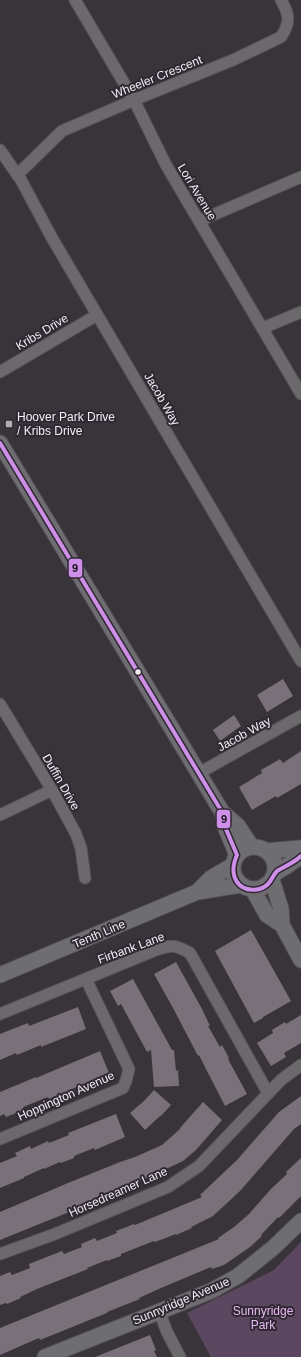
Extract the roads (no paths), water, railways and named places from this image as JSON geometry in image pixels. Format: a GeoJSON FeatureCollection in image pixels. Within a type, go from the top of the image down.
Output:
{"type":"FeatureCollection","features":[{"type":"Feature","properties":{"kind":"street","name":"Lori Avenue"},"geometry":{"type":"LineString","coordinates":[[75,0],[134,100],[166,165],[301,394]]}},
{"type":"Feature","properties":{"kind":"street","name":"Wheeler Crescent"},"geometry":{"type":"LineString","coordinates":[[17,175],[62,132],[134,100],[233,60],[281,37],[286,29],[288,21],[281,0]]}},
{"type":"Feature","properties":{"kind":"street","name":"Jacob Way"},"geometry":{"type":"LineString","coordinates":[[0,150],[21,180],[52,238],[301,661]]}},
{"type":"Feature","properties":{"kind":"street"},"geometry":{"type":"LineString","coordinates":[[199,221],[301,177]]}},
{"type":"Feature","properties":{"kind":"street"},"geometry":{"type":"LineString","coordinates":[[263,328],[301,312]]}},
{"type":"Feature","properties":{"kind":"street","name":"Kribs Drive"},"geometry":{"type":"LineString","coordinates":[[0,372],[97,315]]}},
{"type":"Feature","properties":{"kind":"street"},"geometry":{"type":"LineString","coordinates":[[0,443],[222,812],[235,860]]}},
{"type":"Feature","properties":{"kind":"street","name":"Duffin Drive"},"geometry":{"type":"LineString","coordinates":[[0,704],[52,790],[76,834],[81,848],[85,878]]}},
{"type":"Feature","properties":{"kind":"street","name":"Jacob Way"},"geometry":{"type":"LineString","coordinates":[[199,773],[301,716]]}},
{"type":"Feature","properties":{"kind":"street"},"geometry":{"type":"LineString","coordinates":[[0,815],[52,790]]}},
{"type":"Feature","properties":{"kind":"street"},"geometry":{"type":"LineString","coordinates":[[222,812],[238,826],[259,849],[271,855],[275,867],[273,877],[281,909],[282,925],[301,960]]}},
{"type":"Feature","properties":{"kind":"street"},"geometry":{"type":"LineString","coordinates":[[282,925],[267,915],[246,887],[235,879],[232,872],[235,860],[242,850],[301,848]]}},
{"type":"Feature","properties":{"kind":"street"},"geometry":{"type":"LineString","coordinates":[[246,887],[260,889],[267,886],[273,877],[301,856]]}},
{"type":"Feature","properties":{"kind":"street","name":"Tenth Line"},"geometry":{"type":"LineString","coordinates":[[197,892],[211,878],[235,860]]}},
{"type":"Feature","properties":{"kind":"street","name":"Tenth Line"},"geometry":{"type":"LineString","coordinates":[[0,975],[197,892],[246,887]]}},
{"type":"Feature","properties":{"kind":"street","name":"Firbank Lane"},"geometry":{"type":"LineString","coordinates":[[0,1014],[167,946],[178,946],[190,953],[268,1093]]}},
{"type":"Feature","properties":{"kind":"street","name":"Hoppington Avenue"},"geometry":{"type":"LineString","coordinates":[[0,1139],[123,1088],[129,1069],[86,979]]}},
{"type":"Feature","properties":{"kind":"street","name":"Horsedreamer Lane"},"geometry":{"type":"LineString","coordinates":[[0,1254],[55,1234],[168,1187],[199,1166],[281,1080],[301,1065]]}},
{"type":"Feature","properties":{"kind":"street","name":"Sunnyridge Avenue"},"geometry":{"type":"LineString","coordinates":[[45,1357],[211,1291],[238,1276],[273,1248],[301,1221]]}},
{"type":"Feature","properties":{"kind":"street"},"geometry":{"type":"LineString","coordinates":[[159,1311],[167,1332],[180,1357]]}},
{"type":"Feature","properties":{"kind":"place","name":"Hoover Park Drive / Kribs Drive"},"geometry":{"type":"Point","coordinates":[9,424]}},
{"type":"Feature","properties":{"kind":"park label","name":"Sunnyridge Park"},"geometry":{"type":"Point","coordinates":[263,1318]}}]}
